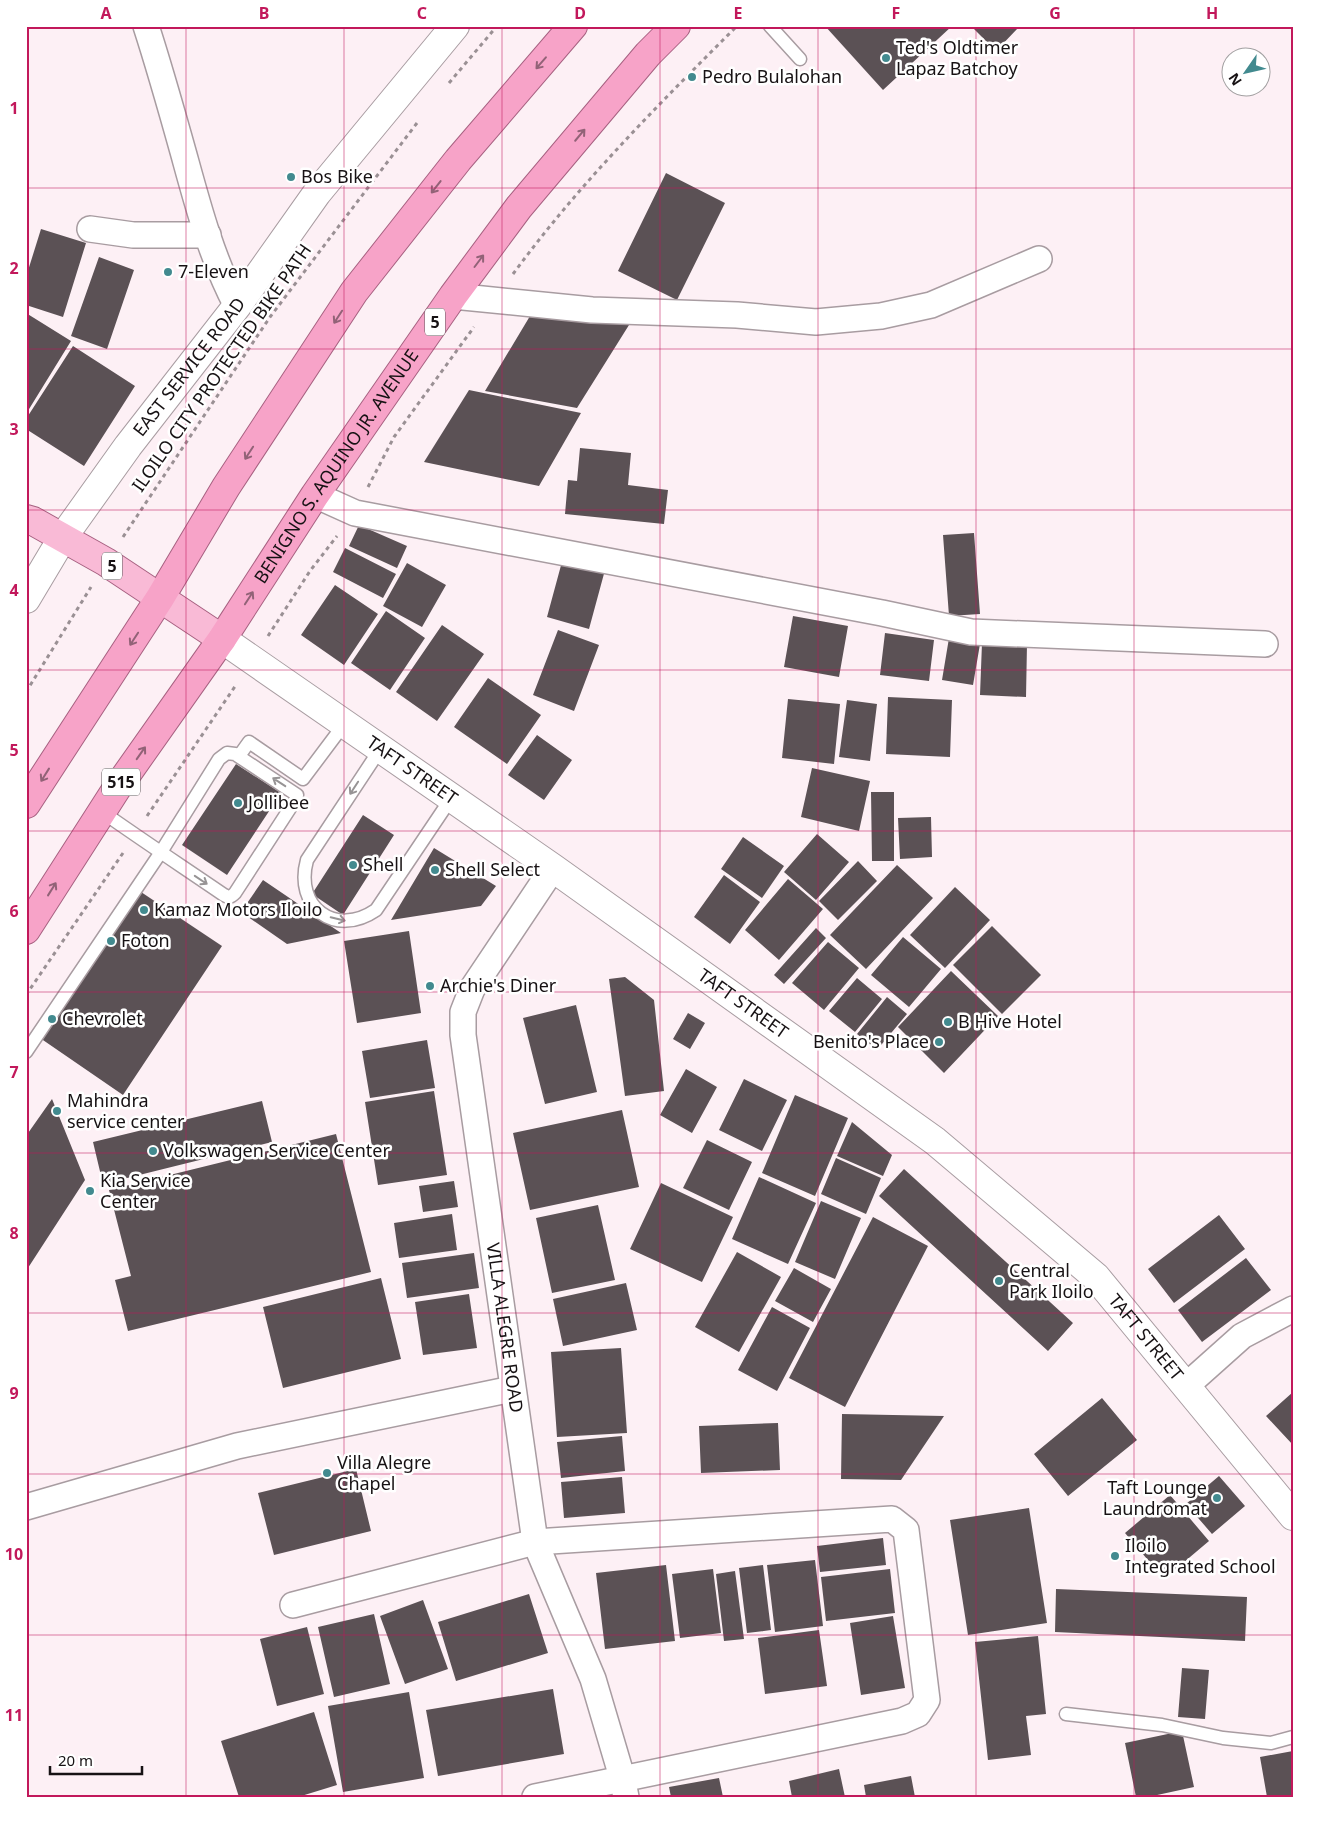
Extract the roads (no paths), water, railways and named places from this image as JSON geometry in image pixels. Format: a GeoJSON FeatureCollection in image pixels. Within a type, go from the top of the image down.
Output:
{"type":"FeatureCollection","features":[{"type":"Feature","properties":{"kind":"highway"},"geometry":{"type":"LineString","coordinates":[[26,804],[160,598],[226,486],[354,292],[458,160],[573,26]]}},
{"type":"Feature","properties":{"kind":"highway","name":"BENIGNO S. AQUINO JR. AVENUE"},"geometry":{"type":"LineString","coordinates":[[26,930],[102,812],[222,638],[315,494],[453,296],[519,207],[648,54],[676,26]]}},
{"type":"Feature","properties":{"kind":"main road","name":"EAST SERVICE ROAD"},"geometry":{"type":"LineString","coordinates":[[26,599],[63,537],[128,446],[237,306],[317,193],[455,26]]}},
{"type":"Feature","properties":{"kind":"main road","name":"5"},"geometry":{"type":"LineString","coordinates":[[26,519],[63,537],[106,562],[222,638]]}},
{"type":"Feature","properties":{"kind":"main road","name":"TAFT STREET"},"geometry":{"type":"LineString","coordinates":[[222,638],[553,868],[935,1140],[1096,1277],[1293,1516]]}},
{"type":"Feature","properties":{"kind":"street"},"geometry":{"type":"LineString","coordinates":[[146,26],[167,91],[208,235],[224,282],[237,306]]}},
{"type":"Feature","properties":{"kind":"street"},"geometry":{"type":"LineString","coordinates":[[90,229],[133,235],[208,235]]}},
{"type":"Feature","properties":{"kind":"street"},"geometry":{"type":"LineString","coordinates":[[453,296],[592,310],[737,316],[816,322],[881,316],[931,305],[1039,258]]}},
{"type":"Feature","properties":{"kind":"street"},"geometry":{"type":"LineString","coordinates":[[315,494],[355,513],[882,613],[971,632],[1264,644]]}},
{"type":"Feature","properties":{"kind":"street","name":"VILLA ALEGRE ROAD"},"geometry":{"type":"LineString","coordinates":[[553,868],[472,989],[463,1012],[463,1035],[535,1542],[593,1679],[624,1787]]}},
{"type":"Feature","properties":{"kind":"street"},"geometry":{"type":"LineString","coordinates":[[1186,1386],[1242,1336],[1293,1309]]}},
{"type":"Feature","properties":{"kind":"street"},"geometry":{"type":"LineString","coordinates":[[26,1507],[237,1446],[512,1389]]}},
{"type":"Feature","properties":{"kind":"street"},"geometry":{"type":"LineString","coordinates":[[293,1605],[535,1542],[892,1519],[906,1530],[927,1700],[918,1714],[902,1721],[624,1787],[535,1797]]}},
{"type":"Feature","properties":{"kind":"lane"},"geometry":{"type":"LineString","coordinates":[[770,26],[800,59]]}},
{"type":"Feature","properties":{"kind":"lane"},"geometry":{"type":"LineString","coordinates":[[239,756],[249,742],[303,779],[345,723]]}},
{"type":"Feature","properties":{"kind":"lane"},"geometry":{"type":"LineString","coordinates":[[381,748],[307,860],[304,877],[307,895],[321,913],[332,918],[349,921],[366,917],[376,910],[452,797]]}},
{"type":"Feature","properties":{"kind":"lane"},"geometry":{"type":"LineString","coordinates":[[26,1052],[161,852],[219,759],[227,752],[239,756],[297,795],[296,800],[231,897],[224,895],[161,852],[102,812]]}},
{"type":"Feature","properties":{"kind":"lane"},"geometry":{"type":"LineString","coordinates":[[1066,1714],[1162,1725],[1233,1739],[1271,1743],[1293,1737]]}},
{"type":"Feature","properties":{"kind":"place","name":"Ted's Oldtimer Lapaz Batchoy"},"geometry":{"type":"Point","coordinates":[886,58]}},
{"type":"Feature","properties":{"kind":"place","name":"Pedro Bulalohan"},"geometry":{"type":"Point","coordinates":[692,77]}},
{"type":"Feature","properties":{"kind":"place","name":"Bos Bike"},"geometry":{"type":"Point","coordinates":[291,177]}},
{"type":"Feature","properties":{"kind":"place","name":"7-Eleven"},"geometry":{"type":"Point","coordinates":[168,272]}},
{"type":"Feature","properties":{"kind":"place","name":"Jollibee"},"geometry":{"type":"Point","coordinates":[238,803]}},
{"type":"Feature","properties":{"kind":"place","name":"Shell"},"geometry":{"type":"Point","coordinates":[353,865]}},
{"type":"Feature","properties":{"kind":"place","name":"Shell Select"},"geometry":{"type":"Point","coordinates":[435,870]}},
{"type":"Feature","properties":{"kind":"place","name":"Kamaz Motors Iloilo"},"geometry":{"type":"Point","coordinates":[144,910]}},
{"type":"Feature","properties":{"kind":"place","name":"Foton"},"geometry":{"type":"Point","coordinates":[111,941]}},
{"type":"Feature","properties":{"kind":"place","name":"Archie's Diner"},"geometry":{"type":"Point","coordinates":[430,986]}},
{"type":"Feature","properties":{"kind":"place","name":"Chevrolet"},"geometry":{"type":"Point","coordinates":[52,1019]}},
{"type":"Feature","properties":{"kind":"place","name":"B Hive Hotel"},"geometry":{"type":"Point","coordinates":[948,1022]}},
{"type":"Feature","properties":{"kind":"place","name":"Benito's Place"},"geometry":{"type":"Point","coordinates":[939,1042]}},
{"type":"Feature","properties":{"kind":"place","name":"Mahindra service center"},"geometry":{"type":"Point","coordinates":[57,1111]}},
{"type":"Feature","properties":{"kind":"place","name":"Volkswagen Service Center"},"geometry":{"type":"Point","coordinates":[153,1151]}},
{"type":"Feature","properties":{"kind":"place","name":"Kia Service Center"},"geometry":{"type":"Point","coordinates":[90,1191]}},
{"type":"Feature","properties":{"kind":"place","name":"Central Park Iloilo"},"geometry":{"type":"Point","coordinates":[999,1281]}},
{"type":"Feature","properties":{"kind":"place","name":"Villa Alegre Chapel"},"geometry":{"type":"Point","coordinates":[327,1473]}},
{"type":"Feature","properties":{"kind":"place","name":"Taft Lounge Laundromat"},"geometry":{"type":"Point","coordinates":[1217,1498]}},
{"type":"Feature","properties":{"kind":"place","name":"Iloilo Integrated School"},"geometry":{"type":"Point","coordinates":[1115,1556]}}]}
